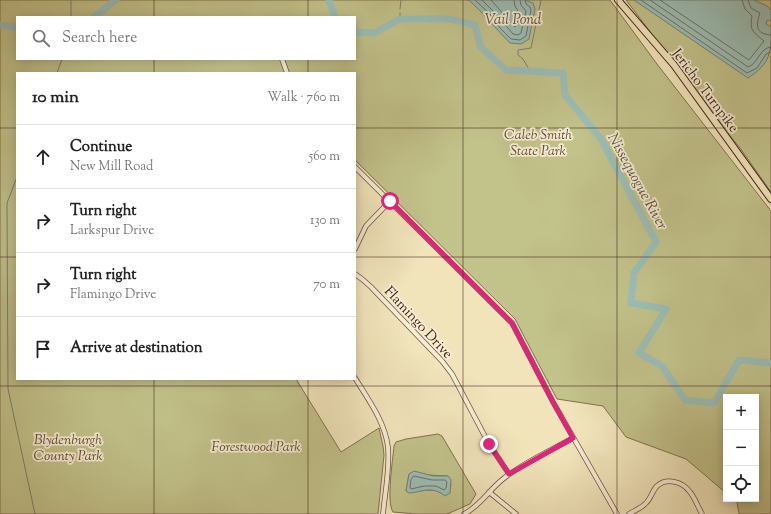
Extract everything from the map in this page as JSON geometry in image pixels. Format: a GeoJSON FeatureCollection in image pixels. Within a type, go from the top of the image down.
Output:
{"type":"FeatureCollection","features":[{"type":"Feature","properties":{"kind":"main road","name":"Jericho Turnpike"},"geometry":{"type":"LineString","coordinates":[[618,0],[674,65],[771,199]]}},
{"type":"Feature","properties":{"kind":"street"},"geometry":{"type":"LineString","coordinates":[[282,60],[287,72]]}},
{"type":"Feature","properties":{"kind":"street"},"geometry":{"type":"LineString","coordinates":[[356,167],[512,323],[553,402],[617,514]]}},
{"type":"Feature","properties":{"kind":"street"},"geometry":{"type":"LineString","coordinates":[[356,247],[366,226],[390,201]]}},
{"type":"Feature","properties":{"kind":"street","name":"Flamingo Drive"},"geometry":{"type":"LineString","coordinates":[[356,275],[371,287],[442,361],[452,374],[489,444],[509,474]]}},
{"type":"Feature","properties":{"kind":"street"},"geometry":{"type":"LineString","coordinates":[[356,380],[377,416],[386,436],[388,455],[383,514]]}},
{"type":"Feature","properties":{"kind":"street"},"geometry":{"type":"LineString","coordinates":[[464,514],[478,505],[489,492],[509,474],[573,438]]}},
{"type":"Feature","properties":{"kind":"street"},"geometry":{"type":"LineString","coordinates":[[629,514],[645,504],[651,497],[656,487],[663,482],[673,481],[681,484],[690,491],[702,514]]}},
{"type":"Feature","properties":{"kind":"street"},"geometry":{"type":"LineString","coordinates":[[489,492],[516,514]]}},
{"type":"Feature","properties":{"kind":"green space","name":"Caleb Smith State Park"},"geometry":{"type":"Polygon","coordinates":[[[0,0],[610,0],[657,64],[771,211],[771,514],[739,514],[737,502],[759,502],[759,394],[723,394],[723,490],[686,459],[626,437],[603,406],[557,399],[515,319],[356,161],[356,72],[16,72],[16,380],[297,380],[341,452],[379,428],[384,455],[378,514],[0,514],[0,0]]]}},
{"type":"Feature","properties":{"kind":"green space"},"geometry":{"type":"Polygon","coordinates":[[[626,0],[771,0],[771,192],[740,148],[626,0]]]}},
{"type":"Feature","properties":{"kind":"green space"},"geometry":{"type":"Polygon","coordinates":[[[438,434],[442,436],[476,494],[470,504],[447,514],[393,512],[391,507],[390,490],[394,446],[396,442],[438,434]],[[409,474],[406,491],[415,492],[432,490],[442,493],[450,489],[451,485],[448,476],[409,474]]]}},
{"type":"Feature","properties":{"kind":"water","name":"Vail Pond"},"geometry":{"type":"Polygon","coordinates":[[[469,0],[525,0],[533,3],[535,9],[529,39],[521,44],[510,43],[469,0]]]}},
{"type":"Feature","properties":{"kind":"water"},"geometry":{"type":"Polygon","coordinates":[[[634,0],[754,0],[767,6],[771,10],[771,21],[767,20],[766,24],[771,27],[771,44],[768,57],[756,73],[748,78],[634,0]]]}},
{"type":"Feature","properties":{"kind":"water"},"geometry":{"type":"Polygon","coordinates":[[[414,471],[433,476],[448,476],[451,480],[450,493],[445,496],[435,491],[427,490],[409,493],[406,491],[409,474],[414,471]]]}},
{"type":"Feature","properties":{"kind":"waterway"},"geometry":{"type":"LineString","coordinates":[[71,0],[71,16]]}},
{"type":"Feature","properties":{"kind":"waterway","name":"Nissequogue River"},"geometry":{"type":"LineString","coordinates":[[95,16],[116,0]]}},
{"type":"Feature","properties":{"kind":"waterway","name":"Nissequogue River"},"geometry":{"type":"LineString","coordinates":[[329,0],[335,16]]}},
{"type":"Feature","properties":{"kind":"waterway"},"geometry":{"type":"LineString","coordinates":[[400,9],[401,0]]}},
{"type":"Feature","properties":{"kind":"waterway"},"geometry":{"type":"LineString","coordinates":[[530,71],[523,59],[518,55],[518,50],[531,48],[541,0]]}},
{"type":"Feature","properties":{"kind":"waterway","name":"Nissequogue River"},"geometry":{"type":"LineString","coordinates":[[400,13],[400,19]]}},
{"type":"Feature","properties":{"kind":"waterway","name":"Nissequogue River"},"geometry":{"type":"LineString","coordinates":[[356,32],[374,33],[400,19],[450,19],[475,25],[480,46],[506,70],[563,73],[565,95],[601,139],[656,242],[634,273],[631,303],[666,309],[639,353],[662,366],[685,400],[714,403],[739,360],[771,363]]}},
{"type":"Feature","properties":{"kind":"waterway","name":"Nissequogue River"},"geometry":{"type":"LineString","coordinates":[[0,25],[16,27]]}},
{"type":"Feature","properties":{"kind":"waterway"},"geometry":{"type":"LineString","coordinates":[[57,72],[62,60]]}},
{"type":"Feature","properties":{"kind":"waterway"},"geometry":{"type":"LineString","coordinates":[[16,180],[7,203],[8,389],[35,514]]}},
{"type":"Feature","properties":{"kind":"route"},"geometry":{"type":"LineString","coordinates":[[390,201],[512,323],[573,438],[509,474],[489,444]]}},
{"type":"Feature","properties":{"kind":"park label","name":"Forestwood Park"},"geometry":{"type":"Point","coordinates":[256,446]}},
{"type":"Feature","properties":{"kind":"park label","name":"Blydenburgh County Park"},"geometry":{"type":"Point","coordinates":[68,448]}}]}
